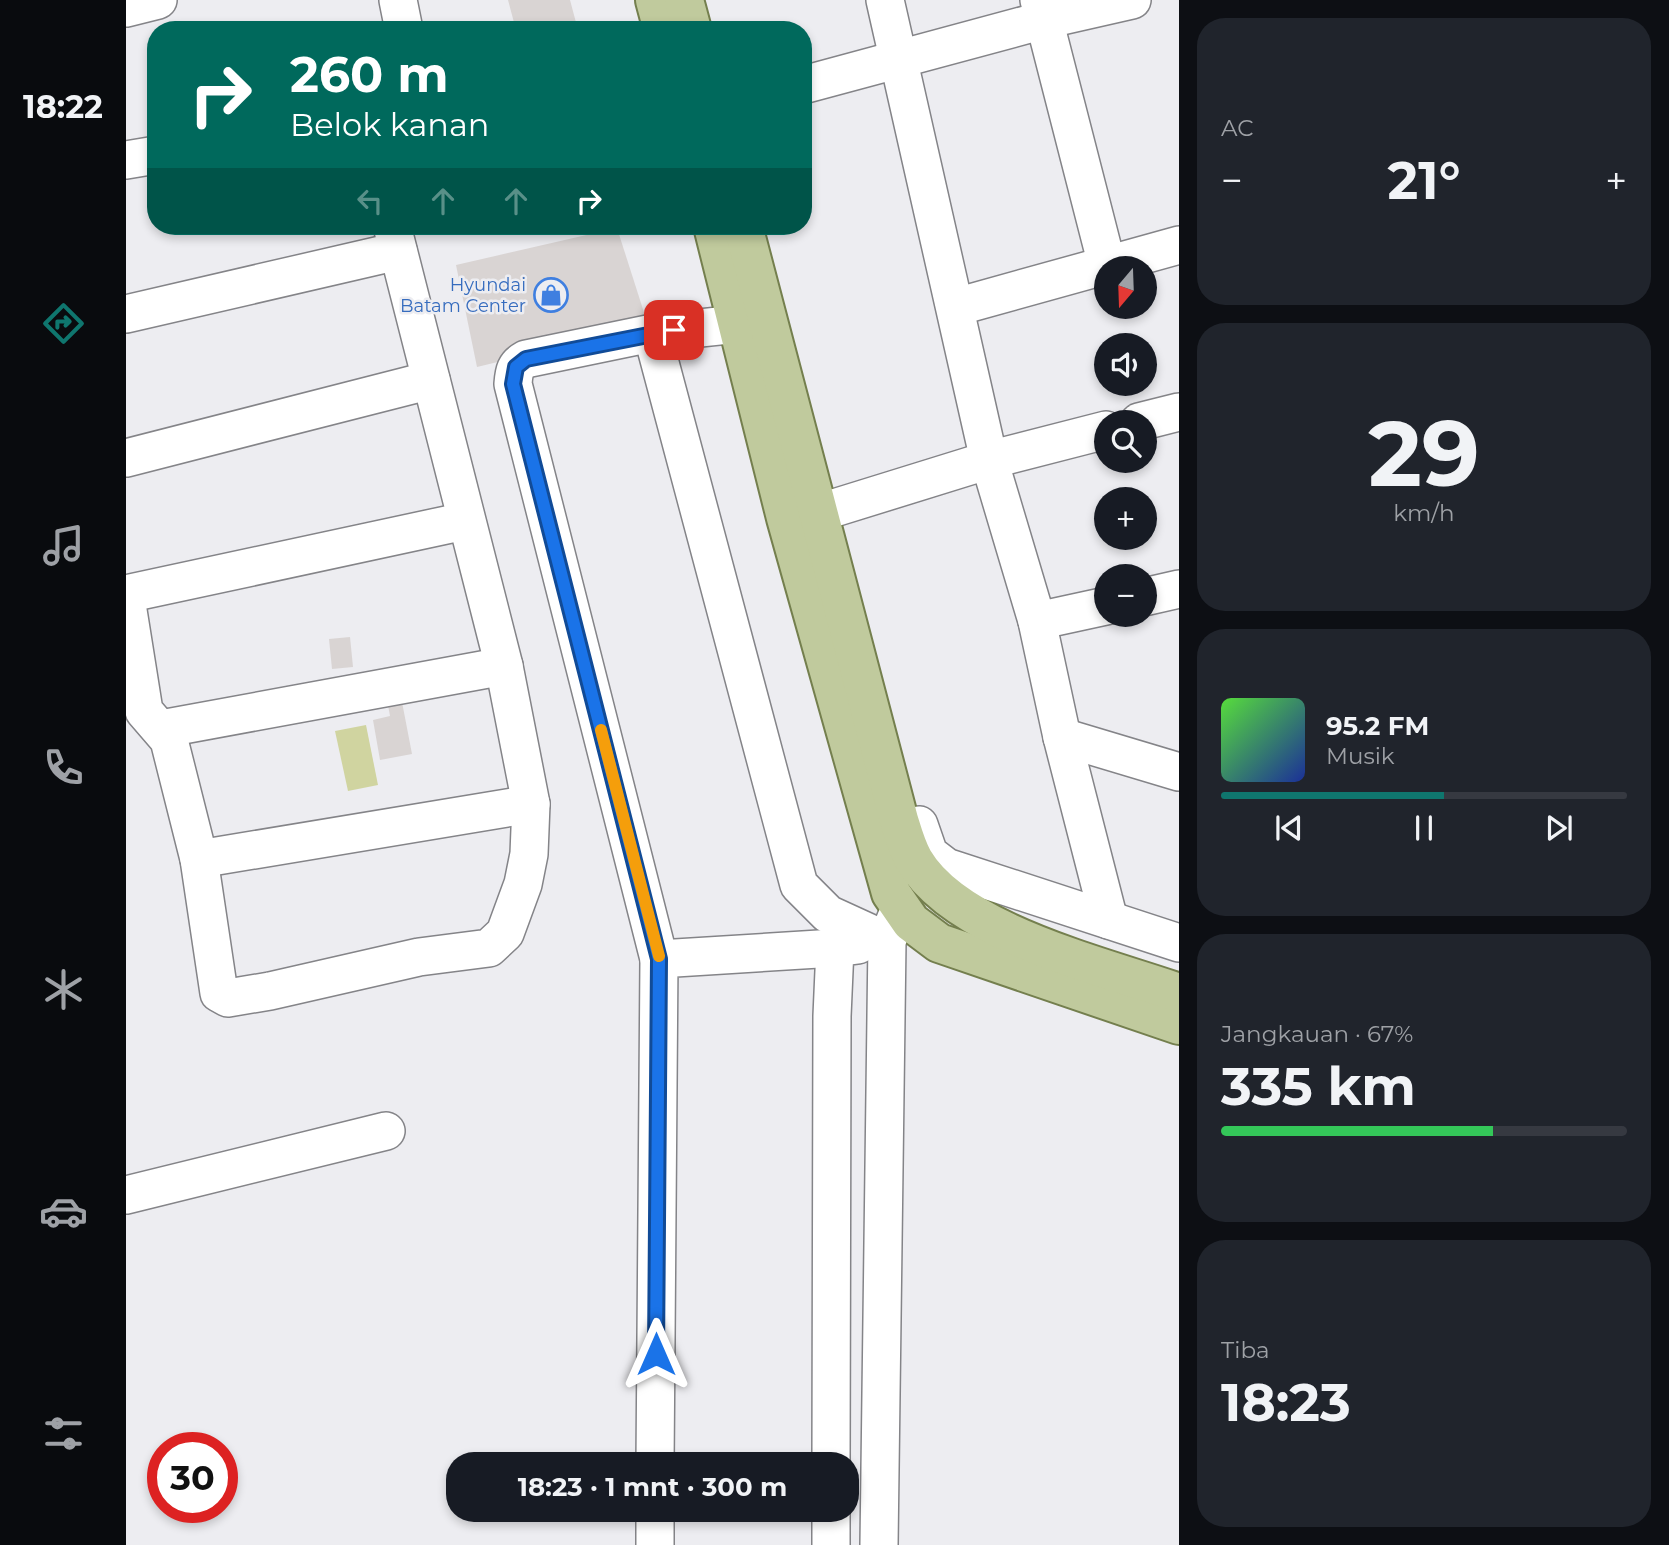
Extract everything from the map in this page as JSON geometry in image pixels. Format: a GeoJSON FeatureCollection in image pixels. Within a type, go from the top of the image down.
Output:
{"type":"FeatureCollection","features":[{"type":"Feature","properties":{"kind":"main road"},"geometry":{"type":"LineString","coordinates":[[656,0],[661,21]]}},
{"type":"Feature","properties":{"kind":"main road"},"geometry":{"type":"LineString","coordinates":[[684,0],[690,21]]}},
{"type":"Feature","properties":{"kind":"main road"},"geometry":{"type":"LineString","coordinates":[[715,235],[786,518],[891,893],[894,926],[921,932],[939,943],[1179,1025]]}},
{"type":"Feature","properties":{"kind":"main road"},"geometry":{"type":"LineString","coordinates":[[746,235],[825,510],[899,820],[914,860],[958,906],[999,930],[1179,993]]}},
{"type":"Feature","properties":{"kind":"street"},"geometry":{"type":"LineString","coordinates":[[126,8],[158,0]]}},
{"type":"Feature","properties":{"kind":"street"},"geometry":{"type":"LineString","coordinates":[[398,0],[402,21]]}},
{"type":"Feature","properties":{"kind":"street"},"geometry":{"type":"LineString","coordinates":[[703,0],[708,21]]}},
{"type":"Feature","properties":{"kind":"street"},"geometry":{"type":"LineString","coordinates":[[885,0],[989,460],[1037,621],[1062,737],[1110,920]]}},
{"type":"Feature","properties":{"kind":"street"},"geometry":{"type":"LineString","coordinates":[[812,83],[900,60],[1042,10],[1132,0]]}},
{"type":"Feature","properties":{"kind":"street"},"geometry":{"type":"LineString","coordinates":[[1042,10],[1105,256]]}},
{"type":"Feature","properties":{"kind":"street"},"geometry":{"type":"LineString","coordinates":[[126,160],[147,156]]}},
{"type":"Feature","properties":{"kind":"street"},"geometry":{"type":"LineString","coordinates":[[761,235],[825,510],[924,845],[929,854],[946,866],[1179,943]]}},
{"type":"Feature","properties":{"kind":"street"},"geometry":{"type":"LineString","coordinates":[[126,314],[395,238],[504,666],[531,804],[529,854],[523,884],[505,933],[489,947],[419,957],[229,998],[219,993],[199,859],[169,740],[144,715],[126,596],[465,521]]}},
{"type":"Feature","properties":{"kind":"street"},"geometry":{"type":"LineString","coordinates":[[1139,256],[1179,245]]}},
{"type":"Feature","properties":{"kind":"street"},"geometry":{"type":"LineString","coordinates":[[956,307],[1094,269]]}},
{"type":"Feature","properties":{"kind":"street"},"geometry":{"type":"LineString","coordinates":[[655,1452],[659,959],[513,384],[516,367],[526,359],[652,333],[738,324]]}},
{"type":"Feature","properties":{"kind":"street"},"geometry":{"type":"LineString","coordinates":[[652,333],[799,885],[828,914],[894,926]]}},
{"type":"Feature","properties":{"kind":"street"},"geometry":{"type":"LineString","coordinates":[[126,458],[431,380]]}},
{"type":"Feature","properties":{"kind":"street"},"geometry":{"type":"LineString","coordinates":[[1157,418],[1179,412]]}},
{"type":"Feature","properties":{"kind":"street"},"geometry":{"type":"LineString","coordinates":[[825,510],[989,460],[1094,433]]}},
{"type":"Feature","properties":{"kind":"street"},"geometry":{"type":"LineString","coordinates":[[1157,594],[1179,589]]}},
{"type":"Feature","properties":{"kind":"street"},"geometry":{"type":"LineString","coordinates":[[1037,621],[1094,609]]}},
{"type":"Feature","properties":{"kind":"street"},"geometry":{"type":"LineString","coordinates":[[144,715],[504,666]]}},
{"type":"Feature","properties":{"kind":"street"},"geometry":{"type":"LineString","coordinates":[[1062,737],[1179,772]]}},
{"type":"Feature","properties":{"kind":"street"},"geometry":{"type":"LineString","coordinates":[[199,859],[531,804]]}},
{"type":"Feature","properties":{"kind":"street"},"geometry":{"type":"LineString","coordinates":[[659,959],[835,948],[894,926]]}},
{"type":"Feature","properties":{"kind":"street"},"geometry":{"type":"LineString","coordinates":[[879,1545],[894,926]]}},
{"type":"Feature","properties":{"kind":"street"},"geometry":{"type":"LineString","coordinates":[[831,1452],[832,1030],[835,948]]}},
{"type":"Feature","properties":{"kind":"street"},"geometry":{"type":"LineString","coordinates":[[126,1195],[386,1131]]}},
{"type":"Feature","properties":{"kind":"street"},"geometry":{"type":"LineString","coordinates":[[655,1522],[655,1545]]}},
{"type":"Feature","properties":{"kind":"street"},"geometry":{"type":"LineString","coordinates":[[831,1522],[831,1545]]}},
{"type":"Feature","properties":{"kind":"green space"},"geometry":{"type":"Polygon","coordinates":[[[366,725],[378,785],[348,791],[335,731],[366,725]]]}},
{"type":"Feature","properties":{"kind":"building"},"geometry":{"type":"Polygon","coordinates":[[[508,0],[570,0],[576,21],[514,21],[508,0]]]}},
{"type":"Feature","properties":{"kind":"building","name":"Hyundai Batam Center"},"geometry":{"type":"Polygon","coordinates":[[[587,235],[619,235],[648,325],[477,367],[456,265],[587,235]]]}},
{"type":"Feature","properties":{"kind":"building"},"geometry":{"type":"Polygon","coordinates":[[[350,637],[353,667],[332,669],[329,639],[350,637]]]}},
{"type":"Feature","properties":{"kind":"building"},"geometry":{"type":"Polygon","coordinates":[[[402,702],[412,754],[380,760],[373,720],[390,716],[388,705],[402,702]]]}},
{"type":"Feature","properties":{"kind":"slow traffic"},"geometry":{"type":"LineString","coordinates":[[601,730],[659,956]]}},
{"type":"Feature","properties":{"kind":"place","name":"Hyundai Batam Center"},"geometry":{"type":"Point","coordinates":[551,295]}},
{"type":"Feature","properties":{"kind":"route"},"geometry":{"type":"LineString","coordinates":[[656,1354],[659,959],[513,384],[513,374],[520,362],[526,359],[674,330]]}}]}
